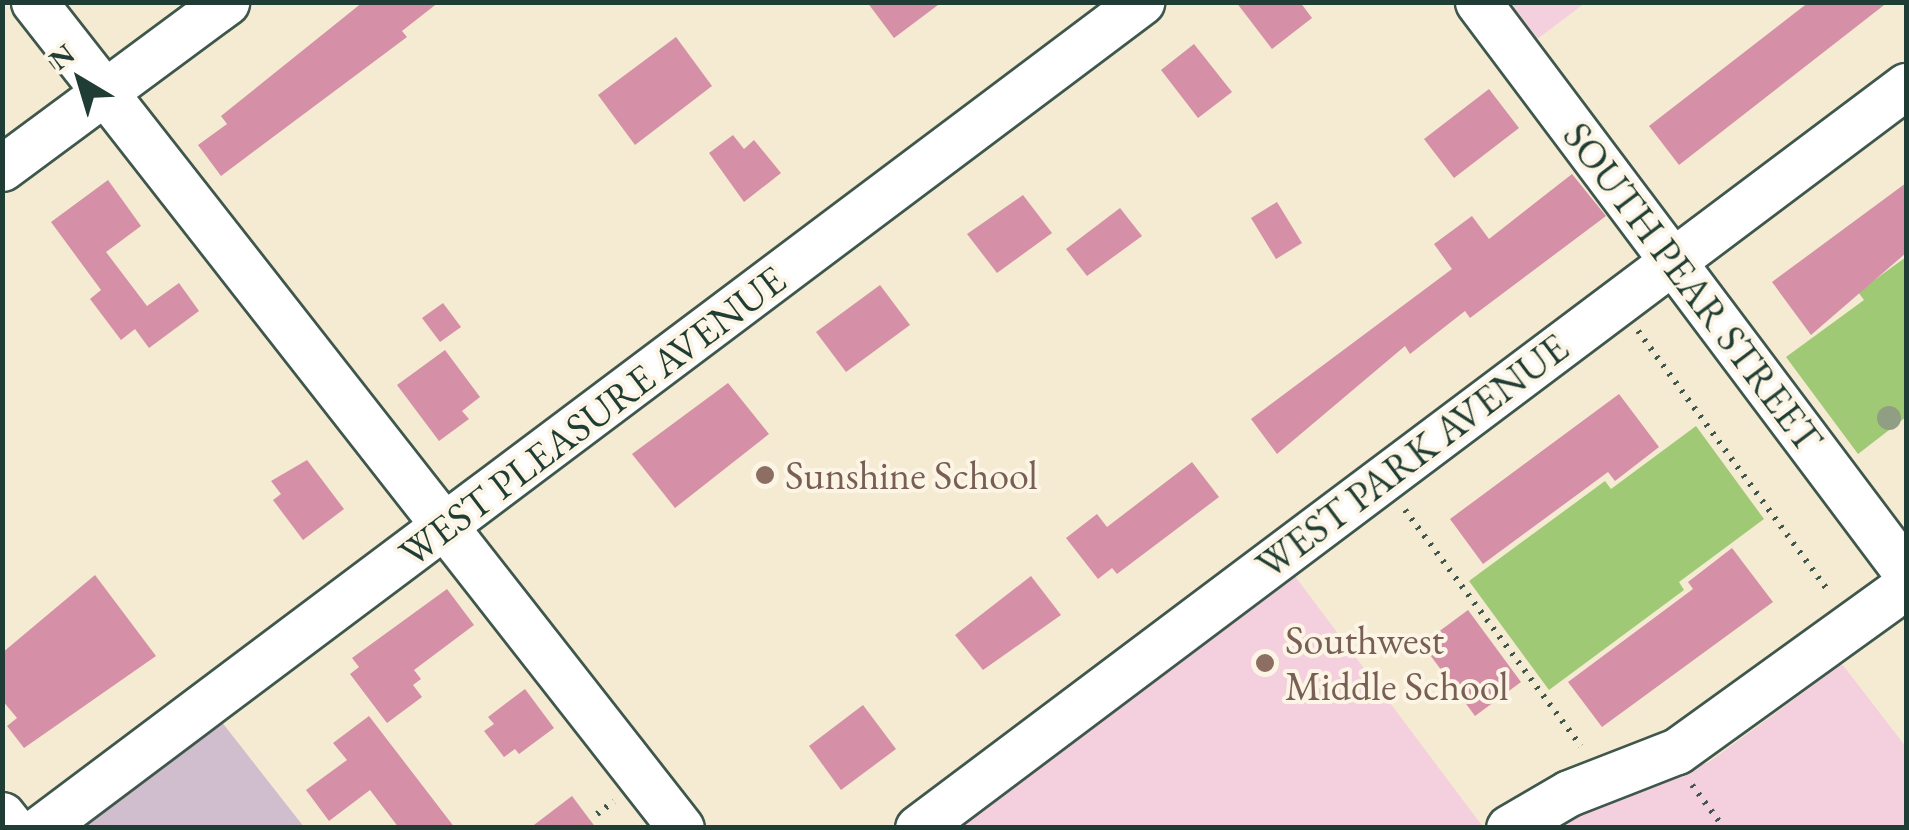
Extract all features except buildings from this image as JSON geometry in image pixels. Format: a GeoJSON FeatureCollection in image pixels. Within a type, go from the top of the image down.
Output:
{"type":"FeatureCollection","features":[{"type":"Feature","properties":{"kind":"street"},"geometry":{"type":"LineString","coordinates":[[34,2],[681,828]]}},
{"type":"Feature","properties":{"kind":"street"},"geometry":{"type":"LineString","coordinates":[[2,168],[226,2]]}},
{"type":"Feature","properties":{"kind":"street","name":"WEST PLEASURE AVENUE"},"geometry":{"type":"LineString","coordinates":[[40,828],[1142,2]]}},
{"type":"Feature","properties":{"kind":"street","name":"SOUTH PEAR STREET"},"geometry":{"type":"LineString","coordinates":[[1478,2],[1674,258],[1906,572]]}},
{"type":"Feature","properties":{"kind":"street","name":"WEST PARK AVENUE"},"geometry":{"type":"LineString","coordinates":[[918,828],[1906,86]]}},
{"type":"Feature","properties":{"kind":"street"},"geometry":{"type":"LineString","coordinates":[[1509,828],[1570,793],[1677,751],[1906,586]]}},
{"type":"Feature","properties":{"kind":"street"},"geometry":{"type":"LineString","coordinates":[[2,815],[12,828]]}},
{"type":"Feature","properties":{"kind":"path"},"geometry":{"type":"LineString","coordinates":[[1634,326],[1830,592]]}},
{"type":"Feature","properties":{"kind":"path"},"geometry":{"type":"LineString","coordinates":[[1399,502],[1580,746]]}},
{"type":"Feature","properties":{"kind":"path"},"geometry":{"type":"LineString","coordinates":[[1686,776],[1724,828]]}},
{"type":"Feature","properties":{"kind":"path"},"geometry":{"type":"LineString","coordinates":[[1708,828],[1718,820]]}},
{"type":"Feature","properties":{"kind":"shaded area"},"geometry":{"type":"Polygon","coordinates":[[[1451,3],[1585,3],[1500,67],[1451,3]]]}},
{"type":"Feature","properties":{"kind":"shaded area","name":"Southwest Middle School"},"geometry":{"type":"Polygon","coordinates":[[[1291,571],[1483,827],[954,828],[1291,571]]]}},
{"type":"Feature","properties":{"kind":"shaded area"},"geometry":{"type":"Polygon","coordinates":[[[1842,664],[1906,747],[1906,827],[1542,828],[1709,762],[1842,664]]]}},
{"type":"Feature","properties":{"kind":"shaded area"},"geometry":{"type":"Polygon","coordinates":[[[221,721],[304,827],[82,827],[221,721]]]}},
{"type":"Feature","properties":{"kind":"green space"},"geometry":{"type":"Polygon","coordinates":[[[1906,257],[1906,417],[1858,454],[1786,357],[1864,300],[1858,292],[1906,257]]]}},
{"type":"Feature","properties":{"kind":"green space"},"geometry":{"type":"Polygon","coordinates":[[[1696,426],[1764,519],[1679,582],[1684,590],[1549,690],[1469,581],[1605,481],[1611,489],[1696,426]]]}},
{"type":"Feature","properties":{"kind":"place","name":"Sunshine School"},"geometry":{"type":"Point","coordinates":[765,475]}},
{"type":"Feature","properties":{"kind":"place","name":"Southwest Middle School"},"geometry":{"type":"Point","coordinates":[1265,663]}}]}
